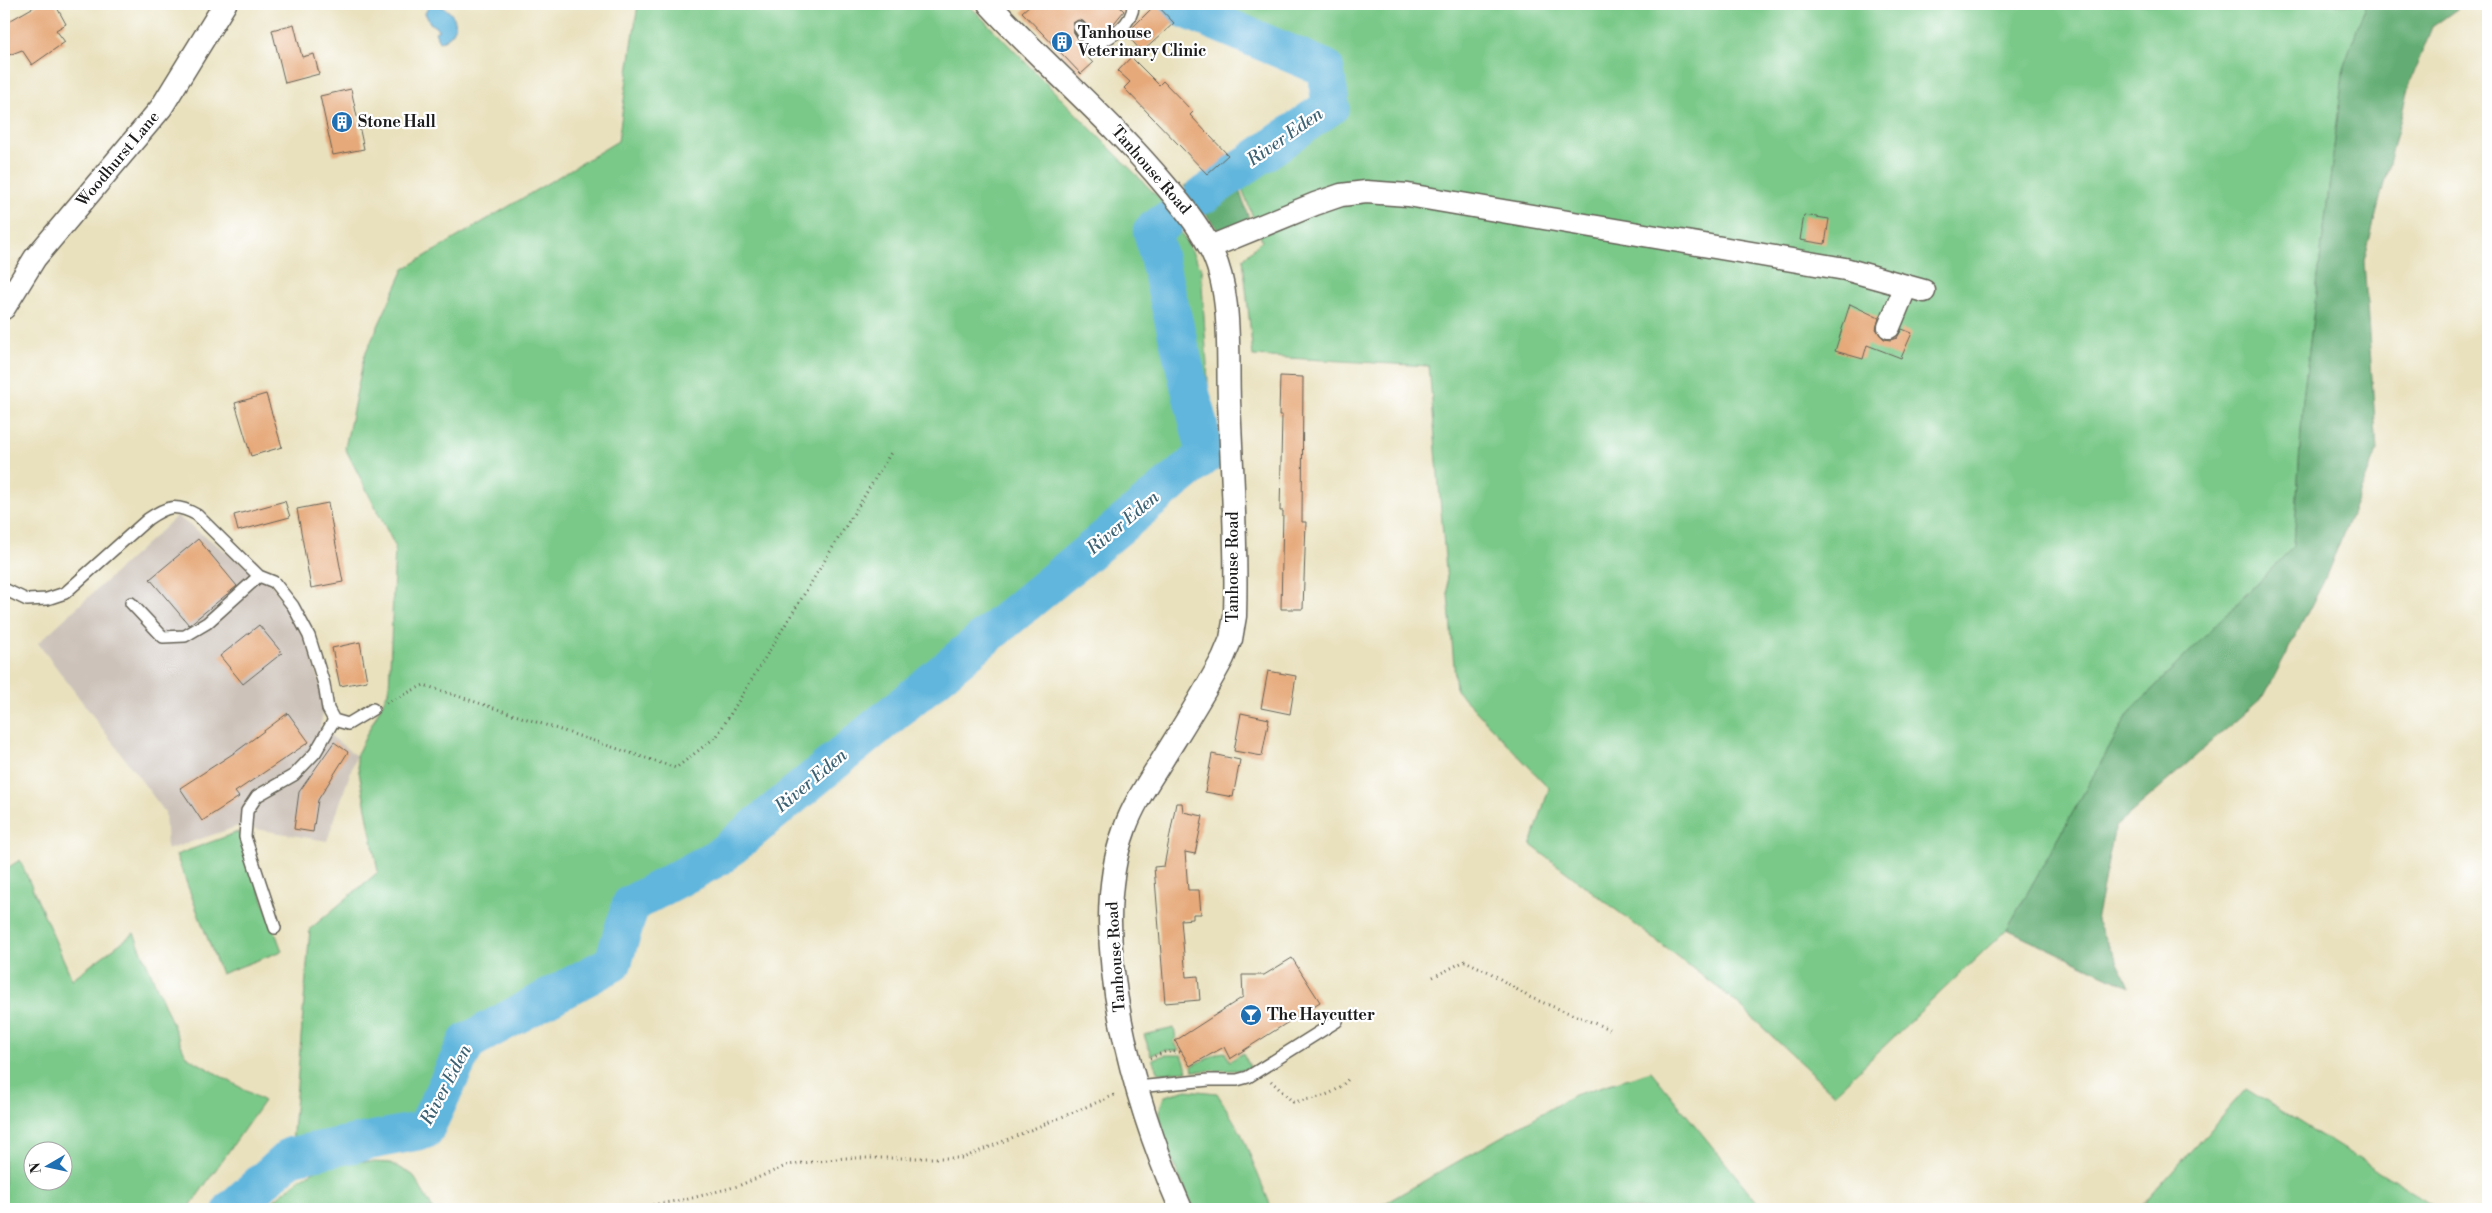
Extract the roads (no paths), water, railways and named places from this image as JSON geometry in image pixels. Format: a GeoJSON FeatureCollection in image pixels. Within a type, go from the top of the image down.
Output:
{"type":"FeatureCollection","features":[{"type":"Feature","properties":{"kind":"street","name":"Woodhurst Lane"},"geometry":{"type":"LineString","coordinates":[[4,308],[35,258],[161,108],[224,4]]}},
{"type":"Feature","properties":{"kind":"street","name":"Tanhouse Road"},"geometry":{"type":"LineString","coordinates":[[993,5],[1031,48],[1124,137],[1193,220],[1210,247],[1221,278],[1225,304],[1236,616],[1231,639],[1223,658],[1140,796],[1124,828],[1115,867],[1111,901],[1114,981],[1125,1042],[1138,1088],[1181,1209]]}},
{"type":"Feature","properties":{"kind":"street"},"geometry":{"type":"LineString","coordinates":[[1210,247],[1341,195],[1366,192],[1408,195],[1826,266],[1915,288],[1889,326]]}},
{"type":"Feature","properties":{"kind":"lane"},"geometry":{"type":"LineString","coordinates":[[1079,27],[1087,39],[1096,44],[1105,41],[1126,24],[1133,15],[1133,4]]}},
{"type":"Feature","properties":{"kind":"lane"},"geometry":{"type":"LineString","coordinates":[[4,589],[27,600],[47,599],[65,592],[148,519],[159,511],[178,506],[197,514],[259,576],[274,582],[293,606],[309,636],[324,684],[328,708],[334,720],[348,724],[373,709]]}},
{"type":"Feature","properties":{"kind":"lane"},"geometry":{"type":"LineString","coordinates":[[131,603],[163,637],[185,636],[207,623],[259,576]]}},
{"type":"Feature","properties":{"kind":"lane"},"geometry":{"type":"LineString","coordinates":[[275,928],[245,837],[247,811],[257,796],[294,775],[299,770],[315,753],[334,720]]}},
{"type":"Feature","properties":{"kind":"lane"},"geometry":{"type":"LineString","coordinates":[[1138,1088],[1209,1080],[1237,1080],[1260,1070],[1338,1021]]}},
{"type":"Feature","properties":{"kind":"water"},"geometry":{"type":"Polygon","coordinates":[[[435,4],[449,12],[455,22],[455,28],[452,33],[439,42],[435,32],[439,30],[430,23],[425,13],[430,5],[435,4]]]}},
{"type":"Feature","properties":{"kind":"waterway","name":"River Eden"},"geometry":{"type":"LineString","coordinates":[[1179,4],[1182,8],[1325,68],[1331,106],[1202,196]]}},
{"type":"Feature","properties":{"kind":"waterway","name":"River Eden"},"geometry":{"type":"LineString","coordinates":[[232,1209],[291,1156],[425,1130],[467,1042],[613,963],[631,904],[719,857],[1206,455],[1152,231],[1166,221]]}},
{"type":"Feature","properties":{"kind":"place","name":"Tanhouse Veterinary Clinic"},"geometry":{"type":"Point","coordinates":[1062,42]}},
{"type":"Feature","properties":{"kind":"place","name":"Stone Hall"},"geometry":{"type":"Point","coordinates":[342,122]}},
{"type":"Feature","properties":{"kind":"place","name":"The Haycutter"},"geometry":{"type":"Point","coordinates":[1251,1015]}}]}
